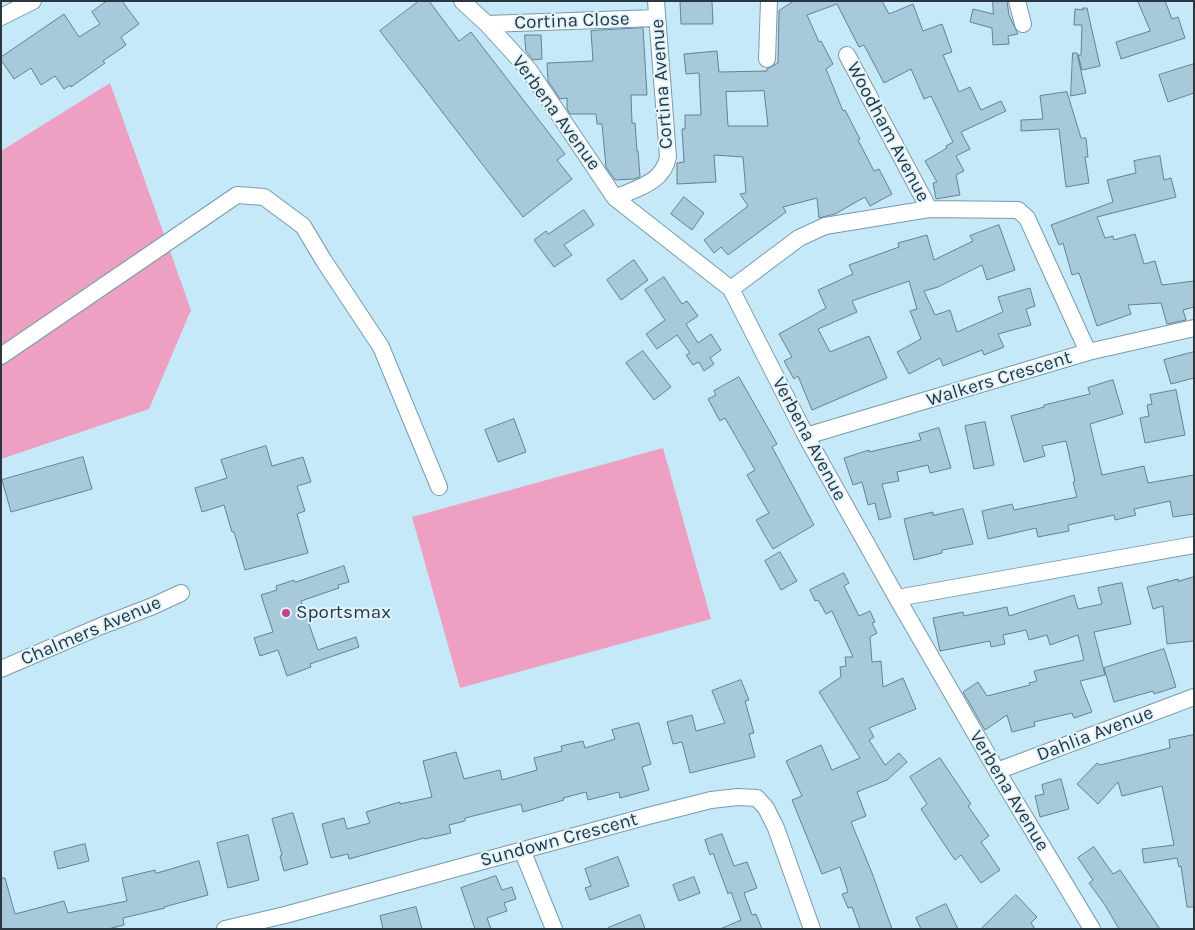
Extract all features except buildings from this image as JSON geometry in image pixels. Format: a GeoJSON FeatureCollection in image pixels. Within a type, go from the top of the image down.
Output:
{"type":"FeatureCollection","features":[{"type":"Feature","properties":{"kind":"street"},"geometry":{"type":"LineString","coordinates":[[1,17],[33,1]]}},
{"type":"Feature","properties":{"kind":"street","name":"Verbena Avenue"},"geometry":{"type":"LineString","coordinates":[[462,1],[487,24],[529,70],[615,198],[730,289],[806,436],[897,598],[996,771],[1092,929]]}},
{"type":"Feature","properties":{"kind":"street","name":"Cortina Avenue"},"geometry":{"type":"LineString","coordinates":[[615,198],[657,179],[666,165],[668,157],[656,1]]}},
{"type":"Feature","properties":{"kind":"street"},"geometry":{"type":"LineString","coordinates":[[767,59],[768,1]]}},
{"type":"Feature","properties":{"kind":"street"},"geometry":{"type":"LineString","coordinates":[[1017,1],[1023,24]]}},
{"type":"Feature","properties":{"kind":"street","name":"Cortina Close"},"geometry":{"type":"LineString","coordinates":[[487,24],[656,18]]}},
{"type":"Feature","properties":{"kind":"street","name":"Woodham Avenue"},"geometry":{"type":"LineString","coordinates":[[847,55],[929,209]]}},
{"type":"Feature","properties":{"kind":"street"},"geometry":{"type":"LineString","coordinates":[[1,356],[237,195],[264,197],[303,226],[381,347],[439,487]]}},
{"type":"Feature","properties":{"kind":"street"},"geometry":{"type":"LineString","coordinates":[[730,289],[799,238],[825,226],[929,209],[1018,210],[1027,218],[1088,352]]}},
{"type":"Feature","properties":{"kind":"street","name":"Walkers Crescent"},"geometry":{"type":"LineString","coordinates":[[806,436],[1088,352],[1194,328]]}},
{"type":"Feature","properties":{"kind":"street"},"geometry":{"type":"LineString","coordinates":[[897,598],[1194,545]]}},
{"type":"Feature","properties":{"kind":"street","name":"Chalmers Avenue"},"geometry":{"type":"LineString","coordinates":[[1,669],[181,593]]}},
{"type":"Feature","properties":{"kind":"street","name":"Dahlia Avenue"},"geometry":{"type":"LineString","coordinates":[[996,771],[1194,697]]}},
{"type":"Feature","properties":{"kind":"street","name":"Sundown Crescent"},"geometry":{"type":"LineString","coordinates":[[225,929],[287,922],[522,850],[712,800],[738,796],[757,798],[766,808],[776,828],[812,929]]}},
{"type":"Feature","properties":{"kind":"street"},"geometry":{"type":"LineString","coordinates":[[522,850],[554,929]]}},
{"type":"Feature","properties":{"kind":"shaded area"},"geometry":{"type":"Polygon","coordinates":[[[110,83],[191,310],[149,409],[1,459],[1,151],[110,83]]]}},
{"type":"Feature","properties":{"kind":"shaded area"},"geometry":{"type":"Polygon","coordinates":[[[663,448],[711,619],[460,688],[412,517],[663,448]]]}},
{"type":"Feature","properties":{"kind":"place","name":"Sportsmax"},"geometry":{"type":"Point","coordinates":[286,613]}}]}
